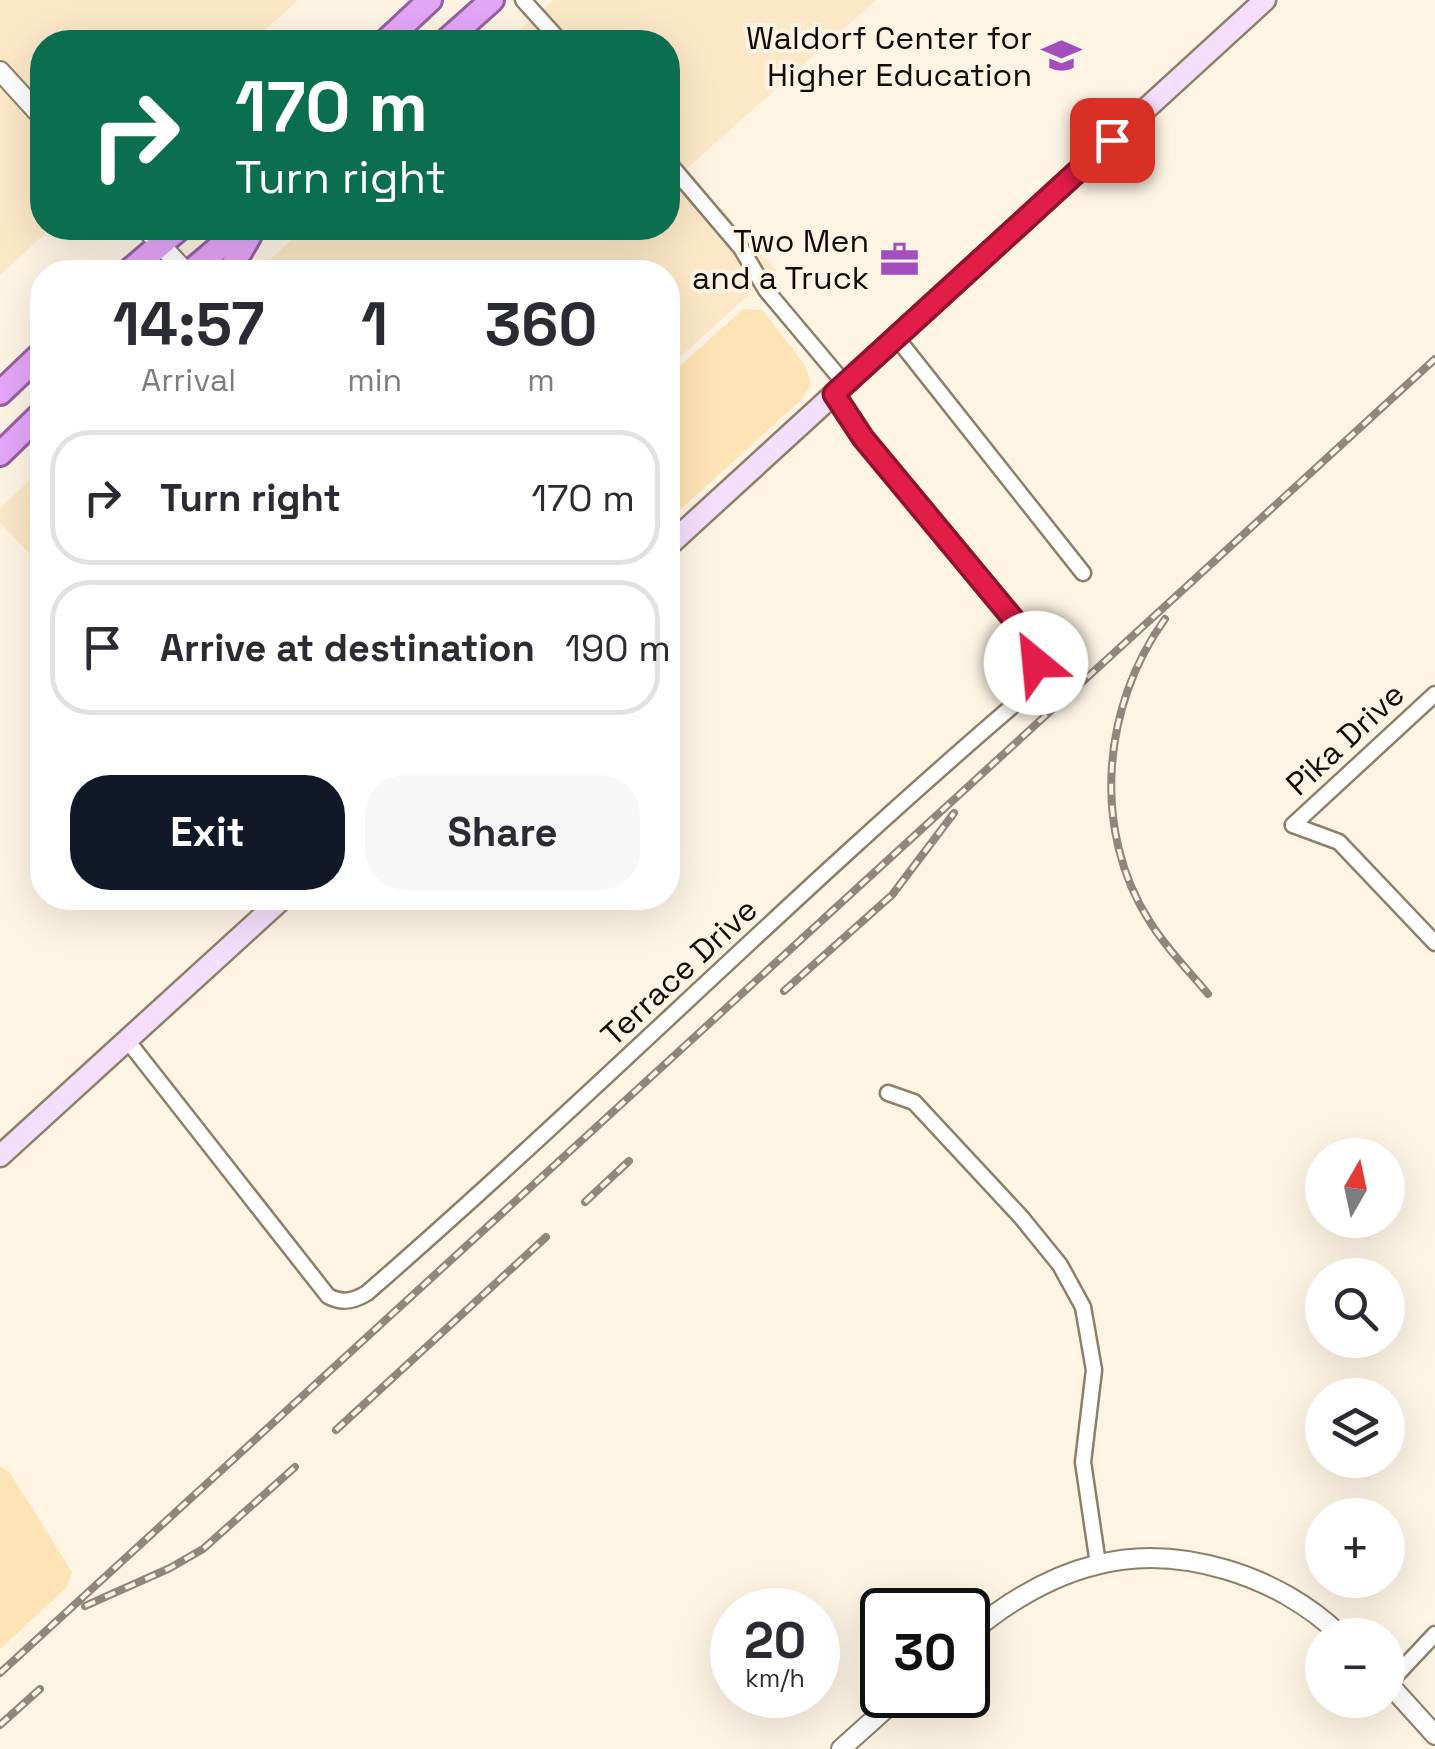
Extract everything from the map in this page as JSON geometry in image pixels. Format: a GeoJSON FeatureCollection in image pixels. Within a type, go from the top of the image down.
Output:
{"type":"FeatureCollection","features":[{"type":"Feature","properties":{"kind":"highway"},"geometry":{"type":"LineString","coordinates":[[397,30],[430,0]]}},
{"type":"Feature","properties":{"kind":"highway"},"geometry":{"type":"LineString","coordinates":[[458,30],[492,0]]}},
{"type":"Feature","properties":{"kind":"highway"},"geometry":{"type":"LineString","coordinates":[[203,260],[227,240]]}},
{"type":"Feature","properties":{"kind":"highway"},"geometry":{"type":"LineString","coordinates":[[235,260],[249,240]]}},
{"type":"Feature","properties":{"kind":"highway"},"geometry":{"type":"LineString","coordinates":[[0,393],[30,364]]}},
{"type":"Feature","properties":{"kind":"highway"},"geometry":{"type":"LineString","coordinates":[[0,454],[30,428]]}},
{"type":"Feature","properties":{"kind":"main road"},"geometry":{"type":"LineString","coordinates":[[680,535],[1265,0]]}},
{"type":"Feature","properties":{"kind":"main road"},"geometry":{"type":"LineString","coordinates":[[0,1156],[270,910]]}},
{"type":"Feature","properties":{"kind":"street"},"geometry":{"type":"LineString","coordinates":[[523,0],[550,30]]}},
{"type":"Feature","properties":{"kind":"street"},"geometry":{"type":"LineString","coordinates":[[0,70],[30,104]]}},
{"type":"Feature","properties":{"kind":"street"},"geometry":{"type":"LineString","coordinates":[[680,176],[741,248],[766,290],[839,389]]}},
{"type":"Feature","properties":{"kind":"street"},"geometry":{"type":"LineString","coordinates":[[156,240],[176,260]]}},
{"type":"Feature","properties":{"kind":"street"},"geometry":{"type":"LineString","coordinates":[[896,337],[1082,573]]}},
{"type":"Feature","properties":{"kind":"street","name":"Terrace Drive"},"geometry":{"type":"LineString","coordinates":[[127,1040],[328,1296],[336,1301],[356,1300],[368,1293],[494,1183],[569,1108],[1023,697],[1031,683],[1036,656],[1029,638],[863,438],[839,389]]}},
{"type":"Feature","properties":{"kind":"street","name":"Pika Drive"},"geometry":{"type":"LineString","coordinates":[[1435,694],[1293,825],[1339,842],[1435,943]]}},
{"type":"Feature","properties":{"kind":"street"},"geometry":{"type":"LineString","coordinates":[[888,1094],[914,1102],[1002,1197],[1060,1265],[1082,1307],[1094,1370],[1084,1476],[1098,1564]]}},
{"type":"Feature","properties":{"kind":"street"},"geometry":{"type":"LineString","coordinates":[[990,1618],[1020,1596],[1098,1564],[1144,1559],[1238,1574],[1298,1602],[1318,1618]]}},
{"type":"Feature","properties":{"kind":"street"},"geometry":{"type":"LineString","coordinates":[[1405,1666],[1435,1634]]}},
{"type":"Feature","properties":{"kind":"street"},"geometry":{"type":"LineString","coordinates":[[1405,1702],[1435,1735]]}},
{"type":"Feature","properties":{"kind":"street"},"geometry":{"type":"LineString","coordinates":[[841,1749],[875,1718]]}},
{"type":"Feature","properties":{"kind":"shaded area"},"geometry":{"type":"Polygon","coordinates":[[[0,0],[298,0],[265,30],[30,30],[30,240],[38,240],[0,275],[0,0]]]}},
{"type":"Feature","properties":{"kind":"shaded area"},"geometry":{"type":"Polygon","coordinates":[[[553,0],[876,0],[686,169],[776,270],[680,357],[680,260],[269,260],[292,240],[680,240],[680,30],[519,30],[553,0]]]}},
{"type":"Feature","properties":{"kind":"shaded area"},"geometry":{"type":"Polygon","coordinates":[[[743,309],[762,310],[805,365],[811,384],[803,398],[680,510],[680,366],[743,309]]]}},
{"type":"Feature","properties":{"kind":"shaded area"},"geometry":{"type":"Polygon","coordinates":[[[30,480],[30,554],[0,523],[0,508],[30,480]]]}},
{"type":"Feature","properties":{"kind":"shaded area"},"geometry":{"type":"Polygon","coordinates":[[[0,1466],[10,1473],[72,1572],[67,1587],[0,1649],[0,1466]]]}},
{"type":"Feature","properties":{"kind":"railway"},"geometry":{"type":"LineString","coordinates":[[0,1673],[1435,359]]}},
{"type":"Feature","properties":{"kind":"railway"},"geometry":{"type":"LineString","coordinates":[[1165,619],[1144,653],[1117,729],[1112,809],[1131,886],[1156,932],[1208,994]]}},
{"type":"Feature","properties":{"kind":"railway"},"geometry":{"type":"LineString","coordinates":[[784,991],[892,895],[954,813]]}},
{"type":"Feature","properties":{"kind":"railway"},"geometry":{"type":"LineString","coordinates":[[585,1202],[629,1161]]}},
{"type":"Feature","properties":{"kind":"railway"},"geometry":{"type":"LineString","coordinates":[[336,1430],[546,1237]]}},
{"type":"Feature","properties":{"kind":"railway"},"geometry":{"type":"LineString","coordinates":[[85,1606],[203,1549],[295,1467]]}},
{"type":"Feature","properties":{"kind":"railway"},"geometry":{"type":"LineString","coordinates":[[0,1725],[40,1689]]}},
{"type":"Feature","properties":{"kind":"place","name":"Waldorf Center for Higher Education"},"geometry":{"type":"Point","coordinates":[1062,56]}},
{"type":"Feature","properties":{"kind":"place","name":"Two Men and a Truck"},"geometry":{"type":"Point","coordinates":[899,259]}},
{"type":"Feature","properties":{"kind":"route"},"geometry":{"type":"LineString","coordinates":[[1036,663],[1029,638],[863,438],[834,394],[1112,140]]}}]}
